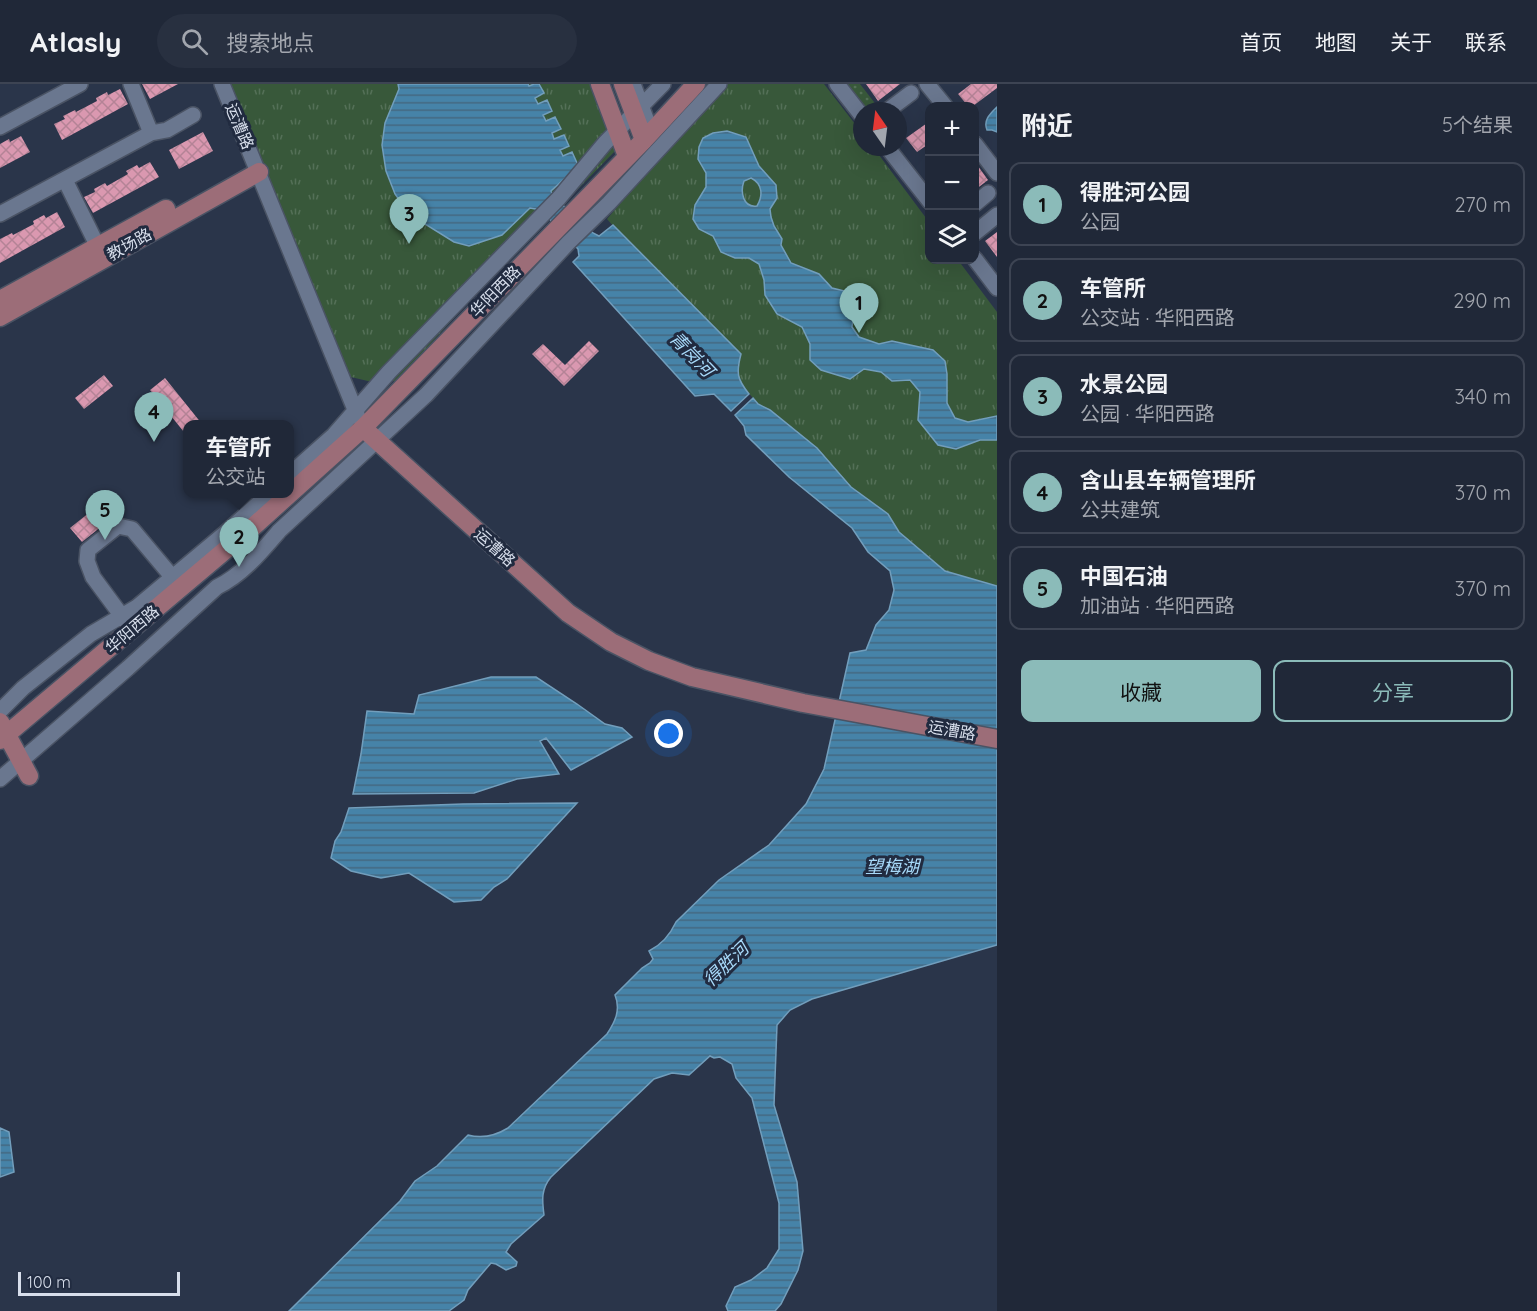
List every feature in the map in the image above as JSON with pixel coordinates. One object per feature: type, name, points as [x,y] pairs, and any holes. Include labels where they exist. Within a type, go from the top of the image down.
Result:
[{"type":"main road","points":[[600,84],[627,156]]},
{"type":"main road","points":[[622,84],[638,110],[647,136]]},
{"type":"main road","name":"华阳西路","points":[[294,490],[363,428],[555,230],[580,218],[627,156],[696,84]]},
{"type":"main road","name":"教场路","points":[[0,300],[101,252],[257,166]]},
{"type":"main road","name":"教场路","points":[[0,317],[101,252]]},
{"type":"main road","name":"运漕路","points":[[363,428],[568,613],[611,642],[649,661],[692,677],[803,703],[997,739]]},
{"type":"main road","name":"华阳西路","points":[[2,732],[126,623],[177,582],[254,526],[285,498]]},
{"type":"main road","points":[[2,732],[25,768]]},
{"type":"street","points":[[0,127],[80,84]]},
{"type":"street","points":[[131,84],[151,133]]},
{"type":"street","name":"运漕路","points":[[222,84],[363,428]]},
{"type":"street","points":[[633,84],[638,110]]},
{"type":"street","points":[[294,470],[334,435],[389,372],[559,198],[605,143],[663,84]]},
{"type":"street","points":[[0,778],[25,768],[128,668],[217,587],[233,579],[279,531],[426,395],[568,243],[580,218],[609,203],[719,84]]},
{"type":"street","points":[[837,84],[853,104]]},
{"type":"street","points":[[927,84],[942,102]]},
{"type":"street","points":[[899,102],[911,93]]},
{"type":"street","points":[[0,214],[151,133],[167,130],[193,115]]},
{"type":"street","points":[[979,149],[997,173]]},
{"type":"street","points":[[894,156],[925,196]]},
{"type":"street","points":[[64,180],[101,252]]},
{"type":"street","points":[[979,201],[988,193]]},
{"type":"street","points":[[979,229],[997,215]]},
{"type":"street","points":[[979,264],[997,288]]},
{"type":"street","points":[[0,711],[23,688],[91,634],[126,623],[93,577],[87,561],[88,550],[118,526],[132,530],[177,582],[264,498]]},
{"type":"green space","points":[[228,84],[594,84],[612,133],[615,151],[498,269],[397,381],[372,382],[351,377]]},
{"type":"green space","points":[[721,84],[824,84],[853,121],[853,156],[880,156],[925,217],[925,264],[961,264],[997,312],[997,586],[945,571],[899,532],[888,514],[851,487],[817,448],[770,410],[758,404],[741,384],[738,377],[738,366],[607,219]]},
{"type":"green space","points":[[843,84],[860,84],[874,102],[856,102]]},
{"type":"water","name":"青岗河","points":[[398,84],[528,84],[529,86],[539,84],[544,93],[535,98],[538,104],[547,100],[552,111],[543,115],[546,121],[555,117],[561,129],[552,133],[554,139],[564,135],[569,146],[560,150],[563,156],[572,152],[577,163],[572,172],[551,191],[553,196],[599,236],[613,225],[741,354],[738,366],[739,376],[749,394],[731,411],[714,394],[695,396],[573,262],[579,256],[578,249],[541,210],[530,208],[502,235],[469,246],[454,242],[407,211],[395,194],[386,171],[382,145],[385,123],[399,89]]},
{"type":"water","points":[[997,107],[997,132],[987,130],[987,120]]},
{"type":"water","points":[[727,131],[746,137],[759,166],[776,185],[777,198],[770,209],[771,217],[782,239],[781,245],[791,263],[819,274],[832,288],[853,293],[852,327],[859,337],[879,344],[892,341],[933,350],[945,361],[947,403],[955,418],[968,422],[997,416],[997,440],[980,440],[956,449],[938,445],[918,420],[920,392],[910,380],[892,381],[881,372],[864,369],[850,379],[821,370],[810,360],[810,344],[802,327],[777,314],[765,295],[764,280],[759,264],[749,258],[735,258],[721,252],[713,236],[699,229],[693,219],[695,205],[706,187],[706,173],[698,159],[699,147],[703,138],[713,133]],"holes":[[[751,178],[760,187],[761,194],[757,206],[752,206],[744,198],[743,185],[744,181]]]},
{"type":"water","name":"望梅湖","points":[[753,398],[817,448],[851,487],[888,514],[899,532],[945,571],[997,586],[997,945],[812,999],[790,1010],[777,1025],[774,1105],[797,1182],[803,1251],[798,1270],[781,1304],[775,1311],[728,1311],[726,1306],[735,1287],[751,1280],[767,1268],[779,1249],[779,1203],[752,1098],[736,1078],[732,1064],[720,1057],[710,1056],[689,1075],[672,1073],[654,1079],[551,1177],[545,1186],[543,1195],[544,1215],[511,1244],[506,1252],[517,1262],[516,1266],[506,1270],[491,1263],[468,1290],[464,1300],[449,1311],[289,1311],[400,1201],[415,1181],[437,1166],[468,1135],[489,1136],[508,1128],[607,1034],[616,1016],[615,995],[650,963],[653,959],[649,951],[665,939],[676,922],[719,880],[769,845],[806,804],[824,769],[850,653],[866,650],[876,625],[889,610],[894,590],[890,571],[868,552],[852,528],[789,477],[746,435],[744,426],[735,415]]},
{"type":"water","points":[[491,677],[536,677],[605,724],[622,728],[632,737],[571,770],[546,738],[540,741],[559,774],[517,779],[474,793],[353,794],[367,711],[414,714],[419,695]]},
{"type":"water","points":[[577,803],[507,879],[494,887],[481,900],[454,902],[409,873],[381,878],[351,871],[331,858],[335,841],[341,832],[349,808]]},
{"type":"water","points":[[0,1128],[9,1132],[14,1172],[0,1177]]},
{"type":"building","points":[[142,84],[178,84],[150,99]]},
{"type":"building","points":[[866,84],[900,84],[878,101]]},
{"type":"building","points":[[971,84],[997,84],[997,88],[978,102],[965,102],[958,94]]},
{"type":"building","points":[[120,89],[128,104],[62,140],[54,124],[65,119],[63,116],[97,101],[96,98],[107,92],[108,95]]},
{"type":"building","points":[[925,125],[925,146],[917,152],[907,137]]},
{"type":"building","points":[[203,132],[213,151],[179,169],[169,150]]},
{"type":"building","points":[[21,136],[30,152],[0,168],[0,144]]},
{"type":"building","points":[[150,162],[159,177],[93,213],[84,197],[95,192],[94,189],[105,183],[107,186],[128,174],[126,171],[137,165],[139,168]]},
{"type":"building","points":[[979,168],[988,180],[979,187]]},
{"type":"building","points":[[57,212],[65,227],[0,263],[0,239],[34,224],[33,221],[44,215],[46,218]]},
{"type":"building","points":[[997,232],[997,257],[985,241]]},
{"type":"building","points":[[589,341],[599,351],[564,386],[532,354],[543,344],[565,365]]},
{"type":"building","points":[[104,375],[113,386],[84,409],[75,398]]},
{"type":"building","points":[[165,378],[199,420],[183,420],[183,431],[150,390]]},
{"type":"building","points":[[100,504],[112,518],[82,542],[70,528]]},
{"type":"place","name":"水景公园","points":[[409,244]]},
{"type":"place","name":"得胜河公园","points":[[859,333]]},
{"type":"place","name":"含山县车辆管理所","points":[[154,442]]},
{"type":"place","name":"中国石油","points":[[105,540]]},
{"type":"place","name":"车管所","points":[[239,567]]},
{"type":"water label","name":"得胜河","points":[[726,964]]}]
